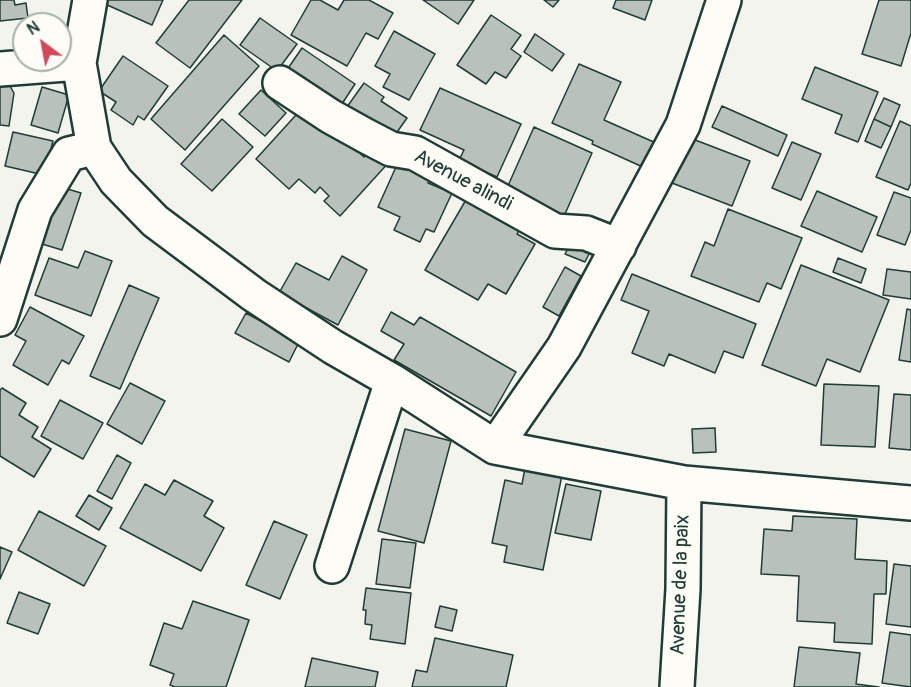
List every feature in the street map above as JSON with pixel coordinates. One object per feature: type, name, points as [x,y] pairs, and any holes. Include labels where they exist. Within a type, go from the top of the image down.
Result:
[{"type":"street","points":[[90,0],[79,63],[94,148],[116,181],[155,221],[254,295],[333,347],[392,381],[495,447],[684,483],[911,503]]},
{"type":"street","points":[[495,447],[564,346],[683,125],[724,0]]},
{"type":"street","points":[[0,69],[79,63]]},
{"type":"street","name":"Avenue alindi","points":[[280,83],[330,116],[366,136],[391,149],[415,153],[555,231],[586,233],[619,246]]},
{"type":"street","points":[[0,319],[35,210],[69,154],[94,148]]},
{"type":"street","points":[[332,566],[392,381]]},
{"type":"street","name":"Avenue de la paix","points":[[677,687],[683,589],[684,483]]},
{"type":"building","points":[[0,0],[14,0],[15,5],[26,3],[27,12],[12,12],[12,20],[0,21]]},
{"type":"building","points":[[107,0],[163,0],[152,25],[105,4]]},
{"type":"building","points":[[189,0],[242,0],[190,68],[156,43]]},
{"type":"building","points":[[311,0],[320,0],[338,10],[344,0],[369,0],[393,13],[378,39],[366,33],[347,66],[291,35]]},
{"type":"building","points":[[423,0],[474,0],[458,24]]},
{"type":"building","points":[[544,0],[559,0],[553,7]]},
{"type":"building","points":[[616,0],[652,0],[645,20],[613,8]]},
{"type":"building","points":[[879,0],[911,0],[911,33],[901,66],[862,54]]},
{"type":"building","points":[[491,15],[521,35],[511,49],[521,56],[506,78],[495,72],[486,84],[457,65]]},
{"type":"building","points":[[260,18],[297,44],[277,71],[240,45]]},
{"type":"building","points":[[394,31],[435,54],[409,100],[383,87],[390,74],[375,66]]},
{"type":"building","points":[[535,34],[564,54],[552,71],[524,52]]},
{"type":"building","points":[[224,35],[259,66],[185,150],[151,119]]},
{"type":"building","points":[[302,48],[355,84],[336,113],[282,77]]},
{"type":"building","points":[[123,56],[168,86],[144,120],[138,116],[133,125],[111,110],[116,102],[99,91]]},
{"type":"building","points":[[579,64],[621,82],[604,120],[656,143],[645,168],[552,123]]},
{"type":"building","points":[[815,67],[878,92],[858,142],[835,133],[842,115],[802,99]]},
{"type":"building","points":[[0,79],[6,79],[14,93],[9,126],[0,125]]},
{"type":"building","points":[[364,83],[384,97],[381,101],[407,118],[388,145],[342,114]]},
{"type":"building","points":[[42,87],[69,95],[58,133],[31,125]]},
{"type":"building","points":[[440,88],[521,124],[497,177],[459,160],[464,150],[420,130]]},
{"type":"building","points":[[261,90],[286,113],[265,136],[239,114]]},
{"type":"building","points":[[884,98],[900,105],[891,127],[874,119]]},
{"type":"building","points":[[306,104],[364,157],[375,145],[391,160],[340,216],[324,201],[329,196],[320,187],[315,193],[299,179],[289,189],[256,159]]},
{"type":"building","points":[[722,106],[787,135],[778,156],[712,127]]},
{"type":"building","points":[[222,119],[253,147],[212,191],[181,164]]},
{"type":"building","points":[[874,119],[891,127],[881,148],[865,141]]},
{"type":"building","points":[[900,121],[911,126],[911,183],[908,190],[876,177]]},
{"type":"building","points":[[534,127],[592,153],[561,223],[503,197]]},
{"type":"building","points":[[13,132],[53,141],[44,175],[5,166]]},
{"type":"building","points":[[690,138],[750,161],[732,206],[672,183]]},
{"type":"building","points":[[792,142],[821,154],[801,200],[772,188]]},
{"type":"building","points":[[400,158],[433,173],[428,183],[452,193],[434,232],[426,229],[420,242],[394,230],[400,217],[378,207]]},
{"type":"building","points":[[61,187],[81,193],[62,250],[42,244]]},
{"type":"building","points":[[817,191],[877,217],[862,252],[801,226]]},
{"type":"building","points":[[894,192],[911,198],[911,230],[905,245],[877,235]]},
{"type":"building","points":[[470,193],[523,223],[517,234],[535,244],[506,294],[488,284],[478,300],[425,270]]},
{"type":"building","points":[[728,209],[802,238],[781,289],[767,283],[759,302],[691,276],[705,242],[714,246]]},
{"type":"building","points":[[574,237],[593,246],[585,262],[565,254]]},
{"type":"building","points":[[85,251],[112,261],[91,316],[35,295],[49,258],[78,268]]},
{"type":"building","points":[[342,256],[367,270],[338,325],[279,293],[296,263],[329,280]]},
{"type":"building","points":[[838,258],[866,269],[861,283],[833,272]]},
{"type":"building","points":[[801,265],[889,300],[860,372],[827,359],[816,386],[762,365]]},
{"type":"building","points":[[565,267],[581,276],[559,316],[543,307]]},
{"type":"building","points":[[887,269],[911,272],[911,299],[883,295]]},
{"type":"building","points":[[632,274],[756,324],[743,358],[724,351],[715,373],[669,354],[664,366],[632,353],[649,311],[621,300]]},
{"type":"building","points":[[129,285],[159,298],[120,389],[90,376]]},
{"type":"building","points":[[30,307],[84,336],[69,364],[62,360],[48,385],[13,365],[26,341],[15,335]]},
{"type":"building","points":[[907,309],[911,310],[911,362],[899,360]]},
{"type":"building","points":[[391,312],[414,325],[420,317],[516,372],[491,416],[394,360],[404,344],[381,331]]},
{"type":"building","points":[[246,313],[299,342],[289,362],[235,333]]},
{"type":"building","points":[[130,383],[165,401],[142,444],[107,424]]},
{"type":"building","points":[[824,384],[879,386],[875,447],[821,445]]},
{"type":"building","points":[[2,388],[26,403],[19,415],[38,427],[32,437],[51,449],[34,477],[0,456],[0,390]]},
{"type":"building","points":[[894,394],[911,395],[911,450],[889,448]]},
{"type":"building","points":[[60,400],[103,423],[83,459],[41,436]]},
{"type":"building","points":[[715,428],[716,452],[693,453],[692,429]]},
{"type":"building","points":[[405,429],[451,441],[424,543],[378,531]]},
{"type":"building","points":[[117,455],[131,463],[112,499],[97,491]]},
{"type":"building","points":[[525,468],[562,475],[543,570],[504,562],[507,546],[492,543],[505,480],[522,484]]},
{"type":"building","points":[[174,480],[213,501],[204,516],[224,528],[201,571],[120,528],[145,484],[165,495]]},
{"type":"building","points":[[566,484],[601,491],[591,540],[555,533]]},
{"type":"building","points":[[89,495],[112,508],[99,530],[76,516]]},
{"type":"building","points":[[39,511],[106,546],[84,586],[18,550]]},
{"type":"building","points":[[793,516],[857,519],[855,559],[887,561],[886,594],[874,594],[872,644],[834,642],[835,623],[797,621],[799,576],[761,574],[764,529],[792,531]]},
{"type":"building","points":[[274,521],[307,535],[280,599],[246,585]]},
{"type":"building","points":[[382,539],[416,543],[410,588],[376,584]]},
{"type":"building","points":[[0,547],[12,552],[0,579]]},
{"type":"building","points":[[894,564],[911,566],[911,627],[886,624]]},
{"type":"building","points":[[366,588],[411,593],[405,644],[370,639],[372,625],[365,624],[366,610],[363,610]]},
{"type":"building","points":[[19,592],[50,604],[38,634],[7,623]]},
{"type":"building","points":[[193,601],[249,620],[226,687],[175,687],[170,685],[174,674],[150,665],[164,623],[182,629]]},
{"type":"building","points":[[440,606],[457,610],[452,631],[435,627]]},
{"type":"building","points":[[890,632],[911,635],[911,687],[882,683]]},
{"type":"building","points":[[435,638],[513,655],[506,687],[412,687],[416,670],[427,672]]},
{"type":"building","points":[[799,647],[860,653],[856,684],[879,687],[794,687]]},
{"type":"building","points":[[312,658],[378,672],[375,687],[305,687]]}]
